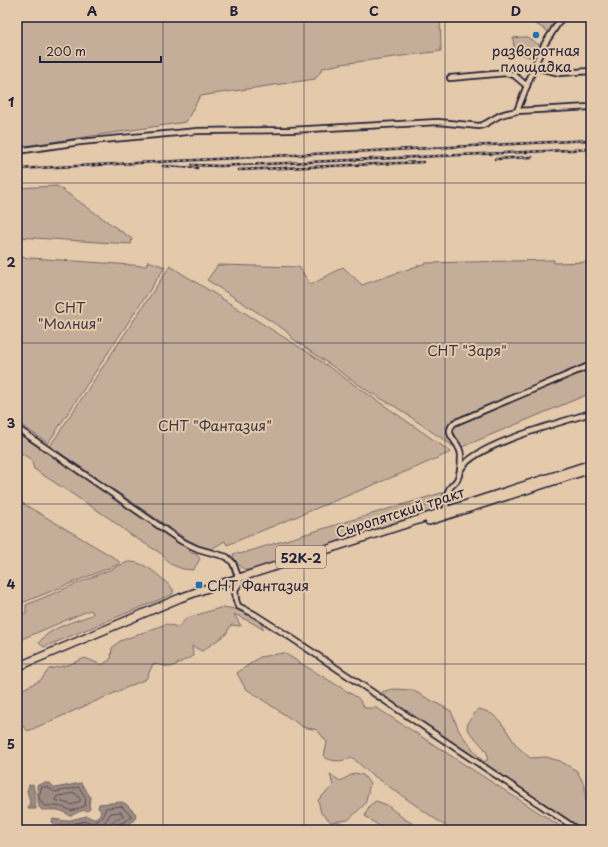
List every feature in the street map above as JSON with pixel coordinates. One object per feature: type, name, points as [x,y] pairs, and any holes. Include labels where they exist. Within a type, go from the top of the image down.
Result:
[{"type":"main road","name":"Сыропятский тракт","points":[[17,672],[182,602],[239,580],[446,510],[591,464]]},
{"type":"main road","name":"Сыропятский тракт","points":[[17,667],[180,598],[591,469]]},
{"type":"street","points":[[517,111],[544,45],[562,17]]},
{"type":"street","points":[[534,67],[560,73],[591,70]]},
{"type":"street","points":[[450,78],[506,73],[514,76],[527,86]]},
{"type":"street","points":[[17,151],[80,142],[198,131],[290,130],[438,122],[479,126],[485,125],[496,117],[517,111],[591,107]]},
{"type":"street","points":[[446,510],[448,491],[458,477],[460,470],[459,446],[452,438],[449,430],[454,423],[591,365]]},
{"type":"street","points":[[460,470],[469,459],[488,448],[591,412]]},
{"type":"street","points":[[17,428],[181,541],[198,549],[227,557],[233,563],[239,580],[235,590],[238,606],[254,614],[290,637],[578,830]]},
{"type":"green space","points":[[17,17],[440,17],[441,51],[341,64],[323,68],[315,79],[200,96],[186,122],[24,146],[17,145]]},
{"type":"green space","points":[[530,17],[559,17],[549,32],[531,21],[529,19]]},
{"type":"green space","points":[[527,37],[541,46],[534,59],[521,54],[521,47],[514,48],[513,38]]},
{"type":"green space","points":[[57,186],[132,239],[131,244],[17,237],[17,188]]},
{"type":"green space","name":"СНТ \"Молния\"","points":[[17,257],[146,266],[148,261],[165,267],[48,443],[17,422]]},
{"type":"green space","name":"СНТ \"Заря\"","points":[[554,260],[554,263],[591,262],[591,393],[457,449],[396,407],[371,393],[293,339],[285,330],[207,280],[218,265],[299,267],[311,285],[343,267],[362,285],[426,263]]},
{"type":"green space","name":"СНТ \"Фантазия\"","points":[[170,266],[309,353],[451,452],[227,545],[225,541],[212,549],[198,545],[183,537],[50,446]]},
{"type":"green space","points":[[17,433],[188,547],[190,552],[197,555],[200,559],[193,570],[183,569],[170,564],[162,554],[131,535],[109,518],[34,469],[31,459],[17,451]]},
{"type":"green space","points":[[443,493],[444,505],[442,509],[249,571],[238,565],[233,554],[240,554]]},
{"type":"green space","points":[[17,500],[113,557],[121,563],[17,605]]},
{"type":"green space","points":[[128,562],[141,564],[153,571],[173,589],[173,594],[44,647],[39,643],[49,633],[92,615],[93,612],[90,610],[17,641],[17,608],[19,608],[26,615],[26,605]]},
{"type":"green space","points":[[223,607],[235,609],[260,621],[264,630],[234,614],[241,626],[231,625],[226,634],[202,651],[192,646],[193,656],[171,667],[153,664],[146,679],[28,731],[17,721],[17,692],[41,680],[49,669],[68,665],[85,658],[102,665],[111,659],[112,648],[120,641],[166,624],[178,627],[187,618]]},
{"type":"green space","points":[[284,653],[358,698],[365,708],[377,708],[566,830],[451,830],[367,771],[353,758],[338,761],[324,757],[327,742],[317,730],[303,727],[245,688],[237,673],[260,657]]},
{"type":"green space","points":[[392,689],[412,690],[451,711],[459,731],[484,762],[487,760],[488,755],[484,748],[467,729],[468,722],[478,709],[492,714],[502,724],[518,747],[530,758],[546,757],[560,761],[577,771],[585,786],[586,804],[591,808],[591,830],[579,830],[378,696],[382,692]]},
{"type":"green space","points":[[355,773],[363,775],[370,784],[365,804],[348,820],[331,822],[321,813],[318,800],[333,786],[330,774],[340,781]]},
{"type":"green space","points":[[376,801],[387,805],[403,818],[423,830],[385,830],[365,816],[369,806]]},
{"type":"water","points":[[50,783],[55,788],[81,783],[91,798],[89,804],[90,809],[80,811],[69,816],[60,811],[42,810],[39,807],[37,785]]},
{"type":"water","points":[[33,784],[36,803],[32,806],[34,807],[36,805],[36,809],[28,809],[30,802],[27,791],[29,785]]},
{"type":"water","points":[[122,802],[136,814],[133,821],[125,826],[114,829],[88,831],[56,830],[52,821],[53,819],[66,821],[87,816],[93,819],[99,816],[101,811],[98,808],[99,804]]},
{"type":"railway","points":[[17,169],[591,140]]},
{"type":"railway","points":[[192,165],[220,166],[591,149]]},
{"type":"railway","points":[[495,159],[532,157]]},
{"type":"railway","points":[[239,170],[423,162]]},
{"type":"railway","points":[[163,166],[197,168]]},
{"type":"place","name":"разворотная площадка","points":[[536,35]]},
{"type":"place","name":"СНТ Фантазия","points":[[199,585]]}]
